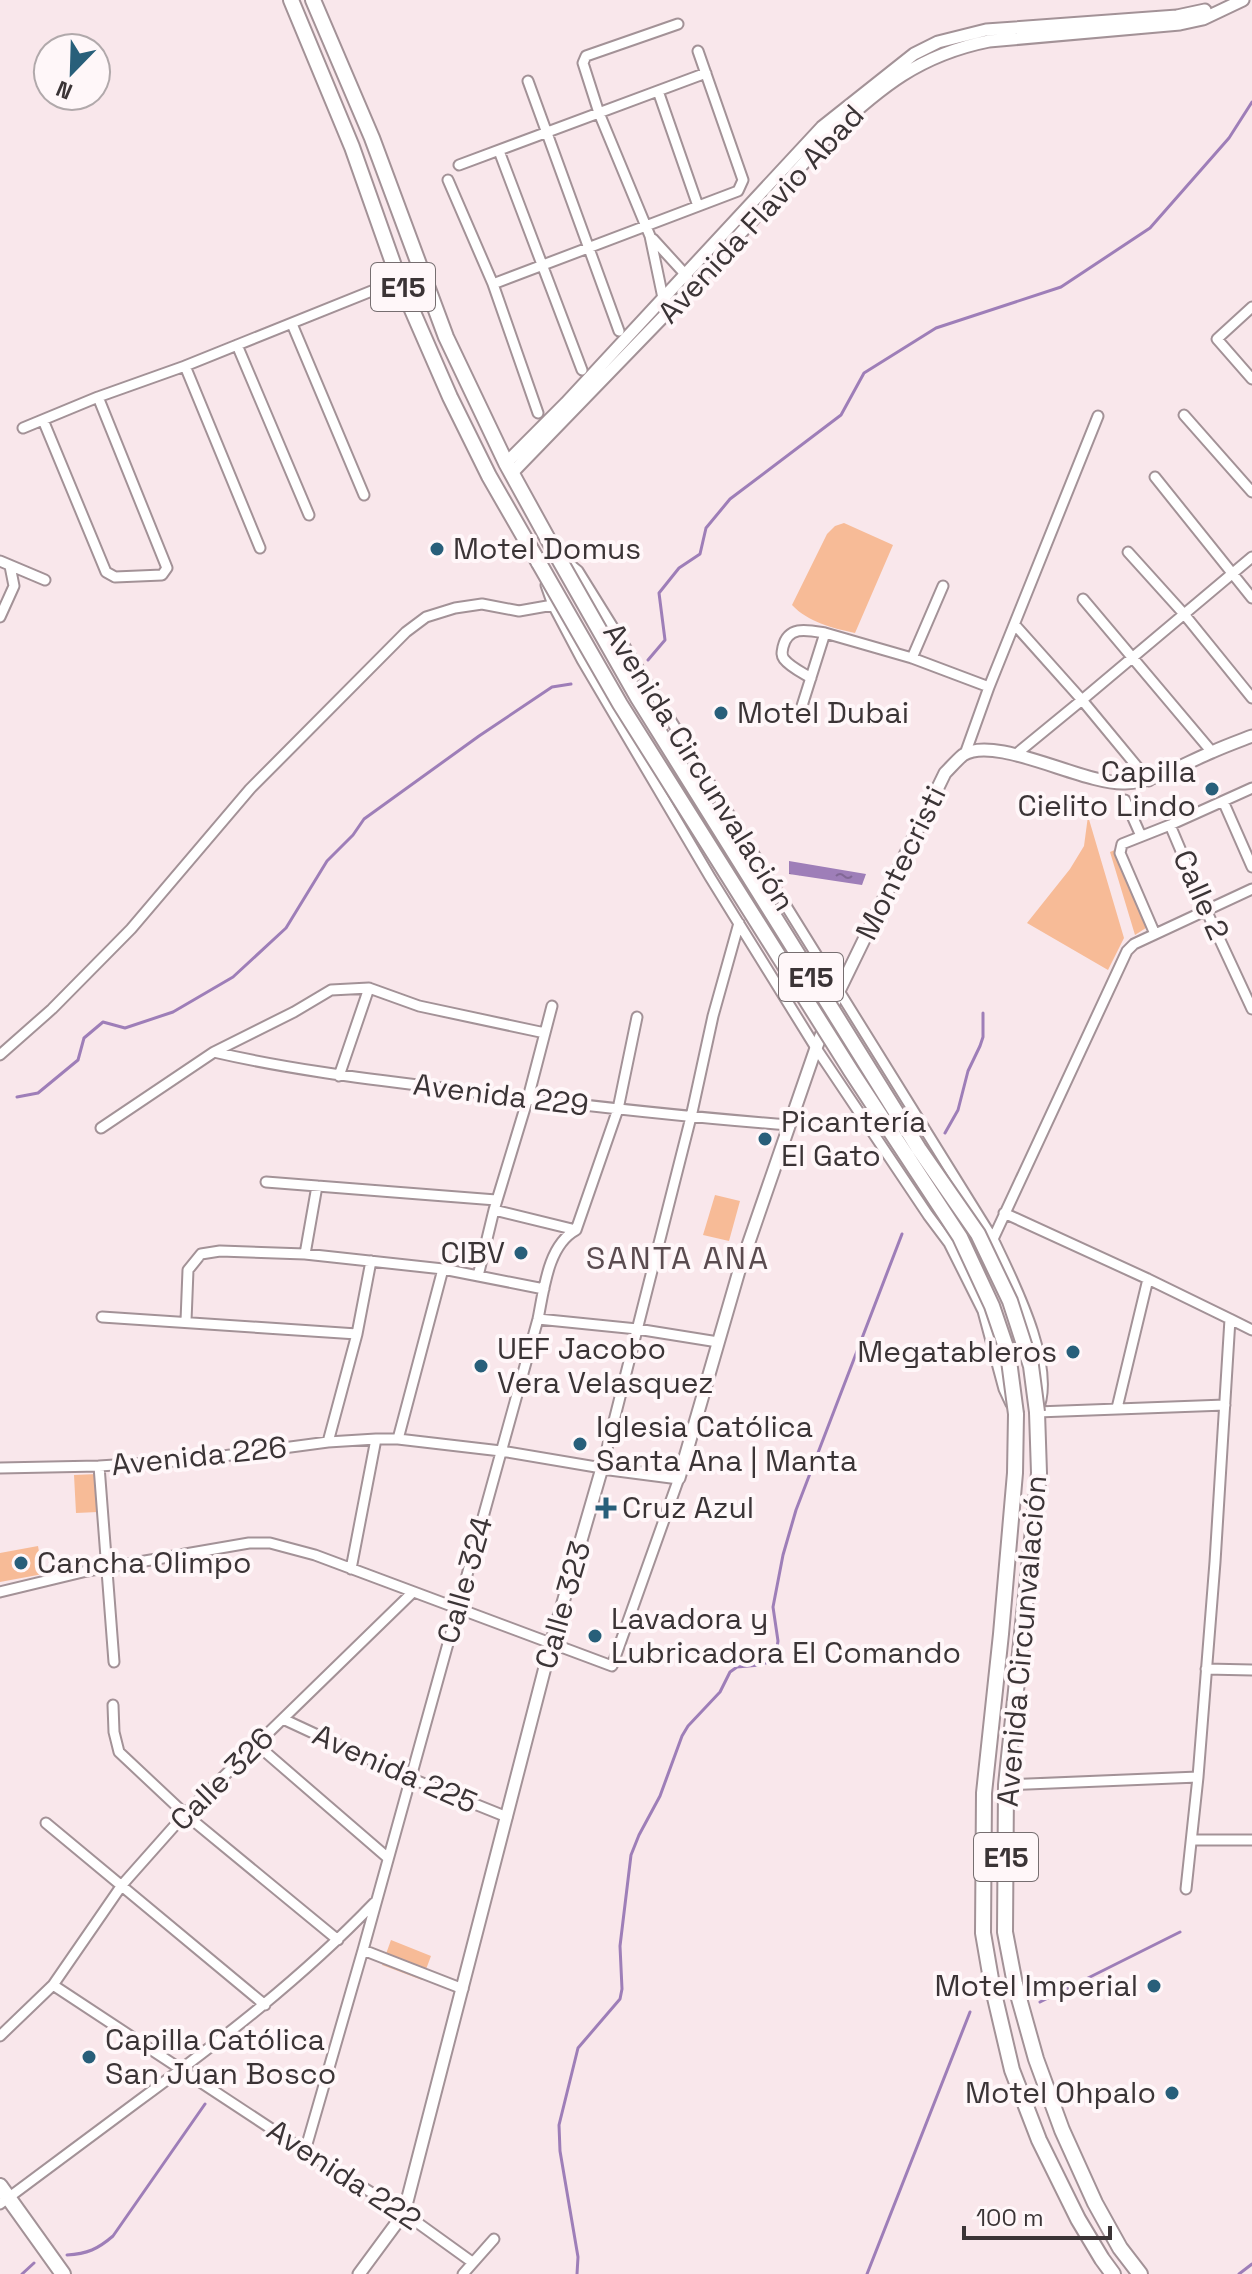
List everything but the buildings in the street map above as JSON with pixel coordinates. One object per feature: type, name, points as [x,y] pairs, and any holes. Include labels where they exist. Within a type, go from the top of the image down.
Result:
[{"type":"main road","points":[[292,3],[312,0]]},
{"type":"main road","name":"Avenida Circunvalación","points":[[312,0],[356,101],[446,337],[509,469],[638,698],[896,1114],[978,1234],[1010,1301],[1031,1366],[1037,1412],[1039,1473],[1008,1758],[1005,1932],[1036,2059],[1076,2162],[1120,2248],[1140,2274]]},
{"type":"main road","name":"Avenida Circunvalación","points":[[292,3],[371,198],[399,280],[450,397],[489,476],[629,717],[851,1071],[960,1237],[992,1306],[1008,1353],[1016,1414],[1015,1473],[984,1793],[983,1933],[1012,2070],[1039,2140],[1078,2219],[1113,2274]]},
{"type":"main road","points":[[335,108],[356,101]]},
{"type":"main road","points":[[371,198],[391,192]]},
{"type":"main road","points":[[987,1757],[1008,1758]]},
{"type":"main road","points":[[3,2196],[63,2274]]},
{"type":"street","name":"Avenida Flavio Abad","points":[[668,303],[685,274],[822,127],[914,54],[938,42],[986,30],[1177,16],[1200,12],[1228,0]]},
{"type":"street","name":"Avenida Flavio Abad","points":[[509,469],[668,303],[693,286],[830,134],[897,77],[919,63],[964,46],[989,41],[1180,24],[1203,19],[1243,0]]},
{"type":"street","points":[[668,303],[648,231],[599,113],[583,63],[586,56],[678,24]]},
{"type":"street","points":[[493,284],[588,248],[648,231],[698,206],[738,191],[743,180],[698,51]]},
{"type":"street","points":[[459,165],[706,73]]},
{"type":"street","points":[[528,81],[619,331]]},
{"type":"street","points":[[658,91],[698,206]]},
{"type":"street","points":[[499,151],[582,370]]},
{"type":"street","points":[[448,180],[493,284],[538,413]]},
{"type":"street","points":[[648,231],[693,286]]},
{"type":"street","points":[[23,428],[399,280]]},
{"type":"street","points":[[1252,307],[1217,339],[1252,379]]},
{"type":"street","points":[[292,324],[364,495]]},
{"type":"street","points":[[237,345],[309,515]]},
{"type":"street","points":[[185,366],[260,548]]},
{"type":"street","points":[[43,420],[104,569],[115,577],[162,575],[167,568],[98,397]]},
{"type":"street","points":[[1184,415],[1252,492]]},
{"type":"street","points":[[965,754],[1098,416]]},
{"type":"street","points":[[1155,477],[1252,598]]},
{"type":"street","name":"Avenida Circunvalación","points":[[555,552],[578,571],[993,1239],[1014,1283],[1035,1340],[1043,1384],[1042,1401],[1037,1412]]},
{"type":"street","points":[[1128,552],[1184,614],[1252,698]]},
{"type":"street","points":[[1015,755],[1252,557]]},
{"type":"street","points":[[0,561],[45,580]]},
{"type":"street","name":"Avenida Circunvalación","points":[[539,563],[553,605],[646,772],[816,1048],[949,1243],[983,1311],[1004,1389],[1016,1414]]},
{"type":"street","points":[[0,617],[14,586],[10,566]]},
{"type":"street","points":[[912,658],[943,586]]},
{"type":"street","points":[[1083,599],[1212,752]]},
{"type":"street","points":[[0,1055],[52,1009],[131,929],[250,789],[406,632],[426,617],[455,608],[482,604],[519,611],[553,605]]},
{"type":"street","points":[[1015,625],[1149,781]]},
{"type":"street","points":[[811,678],[784,659],[781,652],[795,630],[825,633],[912,658],[989,687]]},
{"type":"street","points":[[801,709],[825,633]]},
{"type":"street","name":"Montecristi","points":[[679,1478],[739,1271],[816,1048],[839,991],[945,773],[965,754],[990,750],[1089,779],[1123,784],[1149,781],[1252,736]]},
{"type":"street","points":[[1155,934],[1120,853],[1122,844],[1252,788]]},
{"type":"street","points":[[1125,800],[1141,836]]},
{"type":"street","points":[[1223,801],[1252,867]]},
{"type":"street","name":"Calle 2","points":[[1170,825],[1252,1009]]},
{"type":"street","points":[[993,1239],[1120,963],[1134,944],[1252,889]]},
{"type":"street","name":"Calle 323","points":[[359,2274],[404,2213],[551,1644],[602,1468],[691,1117],[713,1016],[739,923]]},
{"type":"street","points":[[101,1128],[214,1052],[331,990],[369,988],[428,1008],[545,1033]]},
{"type":"street","points":[[339,1076],[369,988]]},
{"type":"street","points":[[478,1276],[552,1006]]},
{"type":"street","name":"Calle 324","points":[[305,2151],[544,1289],[556,1251],[567,1235],[576,1230],[618,1109],[637,1017]]},
{"type":"street","name":"Avenida 229","points":[[214,1052],[339,1076],[691,1117],[790,1125]]},
{"type":"street","points":[[266,1182],[382,1189],[495,1205],[576,1230]]},
{"type":"street","points":[[305,1254],[317,1186]]},
{"type":"street","points":[[1004,1213],[1252,1330]]},
{"type":"street","points":[[186,1321],[188,1270],[201,1254],[220,1251],[305,1254],[443,1269],[544,1289]]},
{"type":"street","points":[[328,1442],[357,1334],[371,1261]]},
{"type":"street","points":[[398,1439],[443,1269]]},
{"type":"street","points":[[1117,1408],[1148,1279]]},
{"type":"street","points":[[102,1317],[357,1334]]},
{"type":"street","points":[[538,1319],[637,1329],[718,1342]]},
{"type":"street","points":[[1186,1889],[1198,1777],[1230,1319]]},
{"type":"street","points":[[1037,1412],[1225,1405]]},
{"type":"street","points":[[351,1569],[376,1439]]},
{"type":"street","name":"Avenida 226","points":[[0,1468],[193,1460],[328,1442],[398,1439],[501,1451],[602,1468]]},
{"type":"street","points":[[99,1466],[114,1662]]},
{"type":"street","points":[[0,1592],[106,1567],[249,1543],[270,1543],[315,1555],[612,1666],[679,1478],[602,1468]]},
{"type":"street","name":"Calle 326","points":[[0,2036],[53,1985],[122,1885],[185,1814],[413,1592]]},
{"type":"street","points":[[1206,1669],[1252,1670]]},
{"type":"street","points":[[113,1705],[114,1732],[119,1752],[185,1814],[338,1940]]},
{"type":"street","name":"Avenida 225","points":[[283,1719],[410,1778],[507,1817]]},
{"type":"street","points":[[256,1744],[388,1858]]},
{"type":"street","points":[[1006,1785],[1198,1777]]},
{"type":"street","points":[[46,1823],[265,2005]]},
{"type":"street","points":[[1192,1840],[1252,1840]]},
{"type":"street","points":[[3,2196],[182,2069],[265,2005],[338,1940],[376,1901]]},
{"type":"street","points":[[363,1950],[463,1989]]},
{"type":"street","name":"Avenida 222","points":[[53,1985],[404,2213],[472,2262]]},
{"type":"street","points":[[463,2274],[494,2239]]},
{"type":"shaded area","points":[[844,523],[893,545],[855,633],[813,620],[792,605],[827,534]]},
{"type":"shaded area","points":[[1088,816],[1124,938],[1108,970],[1027,923],[1070,869],[1084,846]]},
{"type":"shaded area","points":[[1117,849],[1149,926],[1135,935],[1110,852]]},
{"type":"shaded area","points":[[715,1195],[740,1201],[729,1241],[703,1235]]},
{"type":"shaded area","points":[[97,1474],[98,1512],[76,1513],[74,1475]]},
{"type":"shaded area","name":"Cancha Olimpo","points":[[38,1546],[43,1574],[0,1582],[0,1553]]},
{"type":"shaded area","points":[[391,1940],[431,1956],[422,1980],[382,1965]]},
{"type":"water","points":[[789,861],[866,874],[862,885],[789,874]]},
{"type":"waterway","points":[[648,660],[665,640],[659,593],[679,568],[700,554],[706,528],[730,499],[841,415],[864,373],[936,328],[1061,287],[1150,228],[1229,138],[1252,102]]},
{"type":"waterway","points":[[17,1097],[38,1093],[78,1060],[84,1038],[103,1022],[125,1028],[173,1012],[233,977],[286,928],[327,861],[364,819],[552,687],[571,684]]},
{"type":"waterway","points":[[945,1133],[958,1110],[968,1071],[983,1037],[983,1013]]},
{"type":"waterway","points":[[577,2274],[578,2257],[560,2151],[559,2125],[578,2048],[620,1999],[620,1946],[631,1855],[660,1796],[688,1726],[720,1692],[730,1672],[737,1667],[771,1661],[776,1653],[778,1641],[773,1607],[796,1510],[902,1234]]},
{"type":"waterway","points":[[1040,2002],[1180,1932]]},
{"type":"waterway","points":[[867,2274],[970,2012]]},
{"type":"waterway","points":[[67,2255],[92,2250],[113,2236],[205,2104]]},
{"type":"waterway","points":[[22,2274],[34,2263]]},
{"type":"waterway","points":[[1239,2274],[1252,2264]]},
{"type":"place","name":"Motel Domus","points":[[437,549]]},
{"type":"place","name":"Motel Dubai","points":[[721,713]]},
{"type":"place","name":"Capilla Cielito Lindo","points":[[1212,789]]},
{"type":"place","name":"Picantería El Gato","points":[[765,1139]]},
{"type":"place","name":"CIBV","points":[[521,1253]]},
{"type":"place","name":"Megatableros","points":[[1073,1352]]},
{"type":"place","name":"UEF Jacobo Vera Velasquez","points":[[481,1366]]},
{"type":"place","name":"Iglesia Católica Santa Ana | Manta","points":[[580,1444]]},
{"type":"place","name":"Cruz Azul","points":[[606,1508]]},
{"type":"place","name":"Cancha Olimpo","points":[[21,1563]]},
{"type":"place","name":"Lavadora y Lubricadora El Comando","points":[[595,1636]]},
{"type":"place","name":"Motel Imperial","points":[[1154,1986]]},
{"type":"place","name":"Capilla Católica San Juan Bosco","points":[[89,2057]]},
{"type":"place","name":"Motel Ohpalo","points":[[1172,2093]]},
{"type":"district","name":"SANTA ANA","points":[[678,1258]]}]
